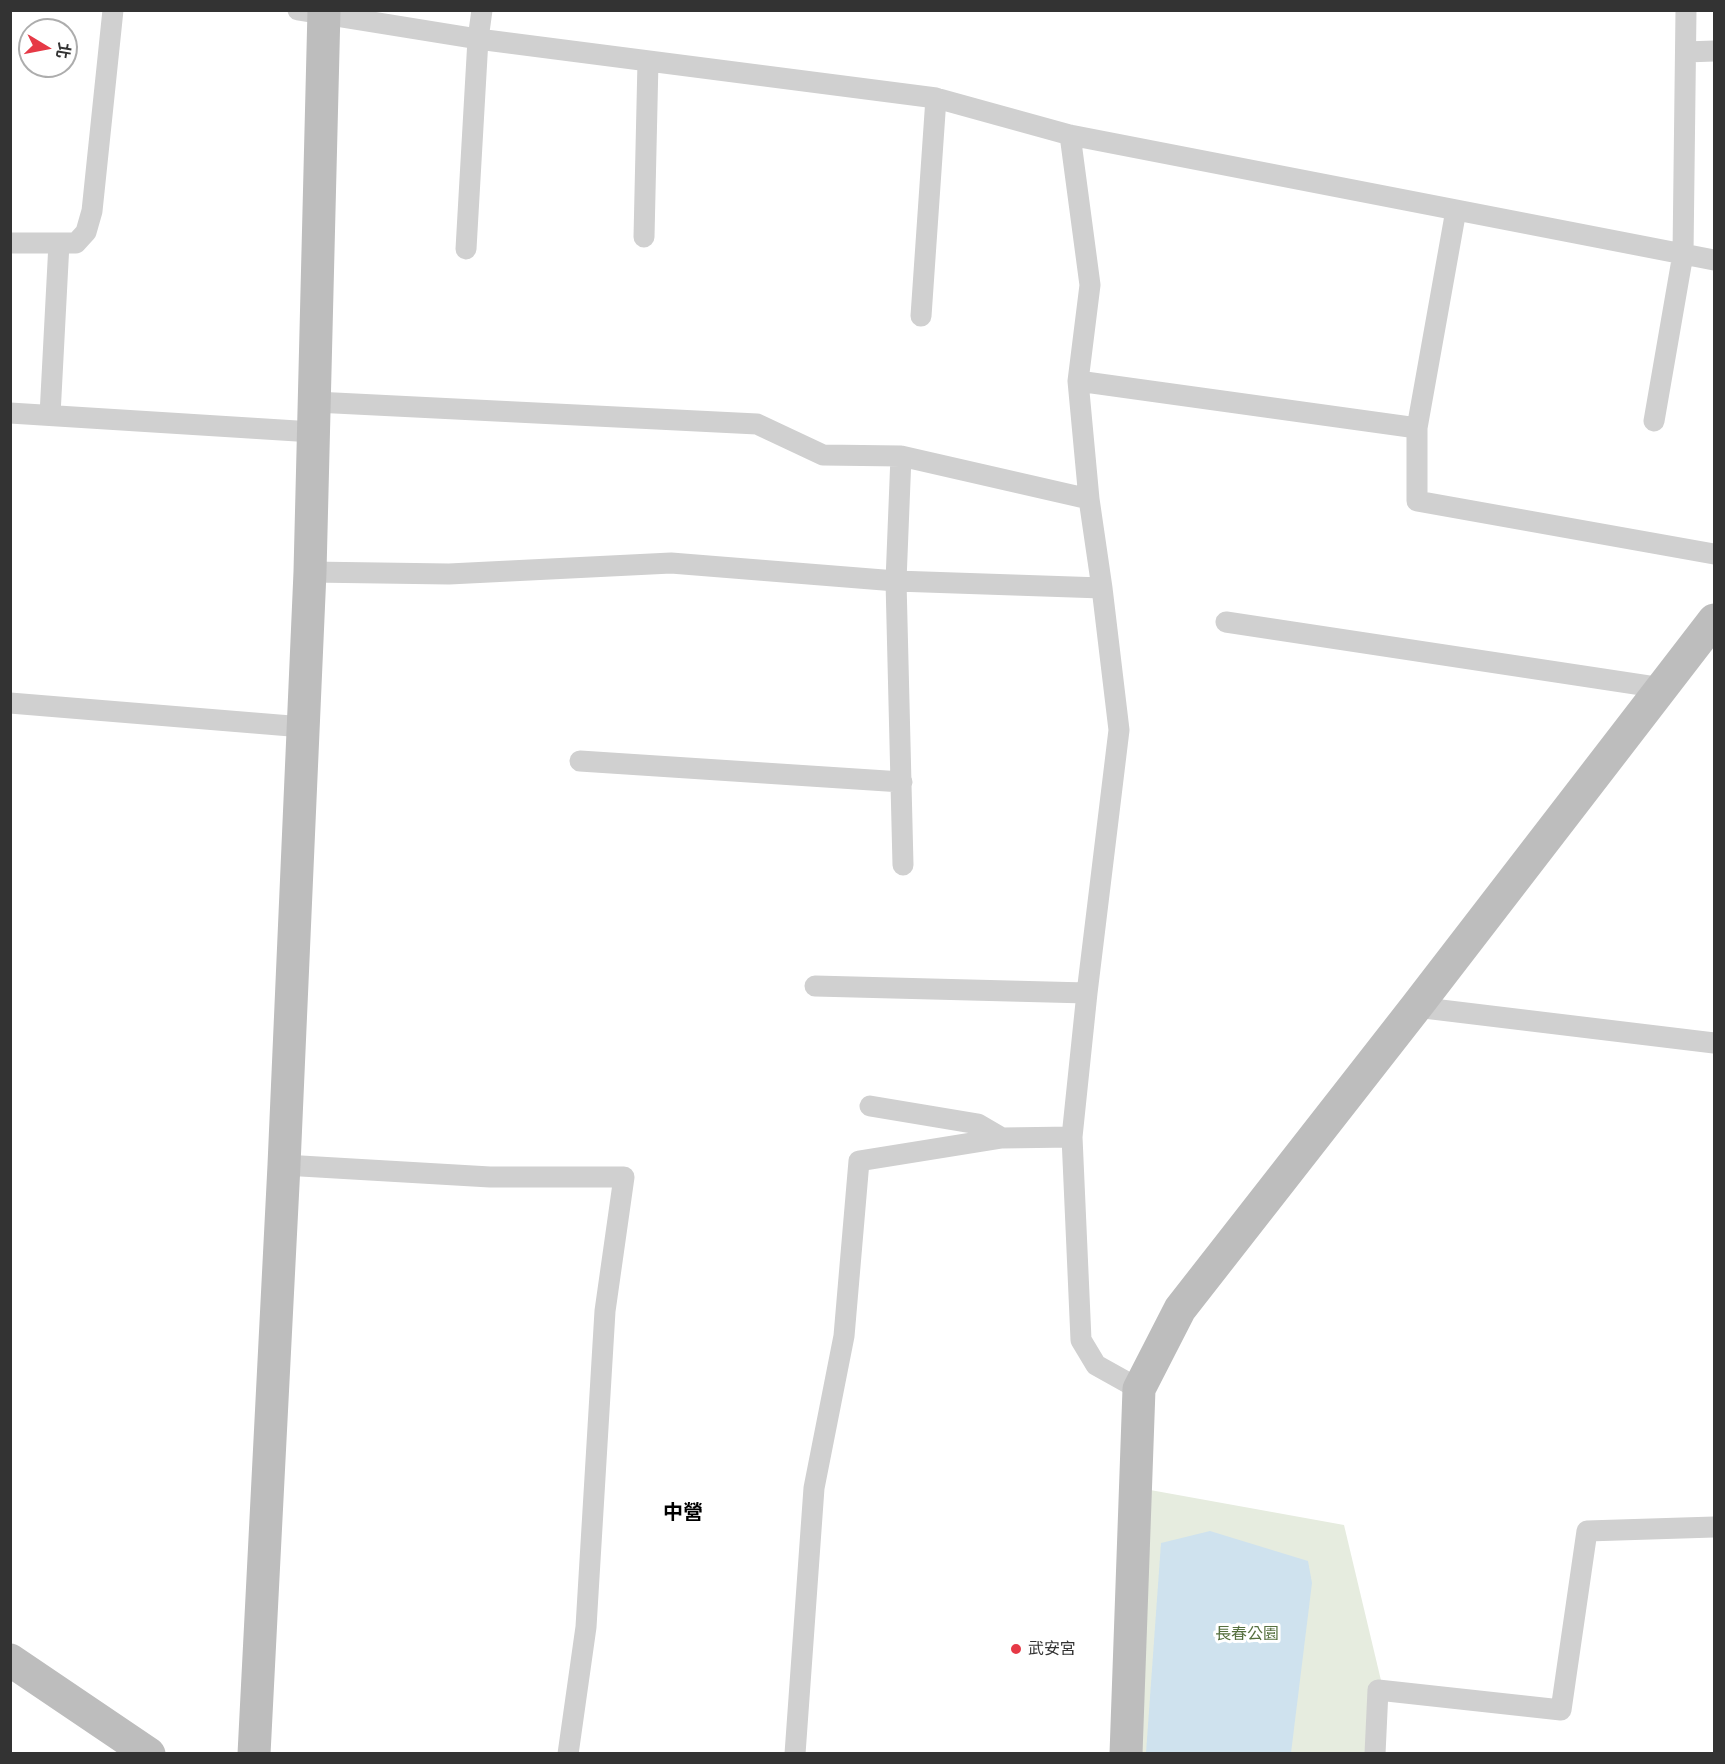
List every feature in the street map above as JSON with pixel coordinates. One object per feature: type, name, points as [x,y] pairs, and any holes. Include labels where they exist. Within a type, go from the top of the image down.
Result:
[{"type":"street","points":[[254,1754],[284,1164],[310,572],[314,417],[315,12]]},
{"type":"street","points":[[1126,1754],[1139,1389],[1180,1309],[1714,620]]},
{"type":"street","points":[[10,1660],[149,1754]]},
{"type":"lane","points":[[10,243],[76,243],[86,232],[92,211],[113,10]]},
{"type":"lane","points":[[466,249],[478,39],[482,10]]},
{"type":"lane","points":[[1654,421],[1683,254],[1686,10]]},
{"type":"lane","points":[[315,12],[478,39],[936,98],[1070,135],[1714,260]]},
{"type":"lane","points":[[1686,52],[1714,51]]},
{"type":"lane","points":[[644,237],[648,61]]},
{"type":"lane","points":[[921,316],[936,98]]},
{"type":"lane","points":[[1070,135],[1090,285],[1078,381],[1089,499],[1119,730],[1072,1137],[1081,1340],[1096,1365],[1139,1389]]},
{"type":"lane","points":[[1456,210],[1417,428],[1417,501],[1714,554]]},
{"type":"lane","points":[[50,415],[59,243]]},
{"type":"lane","points":[[1078,381],[1417,428]]},
{"type":"lane","points":[[10,413],[757,424],[823,455],[901,456],[1089,499]]},
{"type":"lane","points":[[901,456],[896,582],[903,865]]},
{"type":"lane","points":[[310,572],[449,574],[671,563],[896,582],[1102,588]]},
{"type":"lane","points":[[1226,622],[1662,688]]},
{"type":"lane","points":[[10,703],[303,727]]},
{"type":"lane","points":[[580,761],[902,782]]},
{"type":"lane","points":[[815,986],[1087,993]]},
{"type":"lane","points":[[1416,1007],[1714,1043]]},
{"type":"lane","points":[[870,1106],[978,1124],[1002,1138]]},
{"type":"lane","points":[[795,1754],[814,1488],[844,1336],[859,1161],[1002,1138],[1072,1137]]},
{"type":"lane","points":[[284,1164],[490,1178],[624,1177],[605,1311],[586,1627],[568,1754]]},
{"type":"lane","points":[[1375,1754],[1378,1690],[1561,1710],[1587,1532],[1714,1527]]},
{"type":"green space","name":"長春公園","points":[[1128,1486],[1344,1525],[1384,1693],[1373,1753],[1125,1754]]},
{"type":"water","points":[[1210,1531],[1308,1561],[1312,1583],[1291,1753],[1146,1753],[1161,1543]]},
{"type":"place","name":"武安宮","points":[[1016,1649]]},
{"type":"district","name":"中營","points":[[683,1513]]}]
